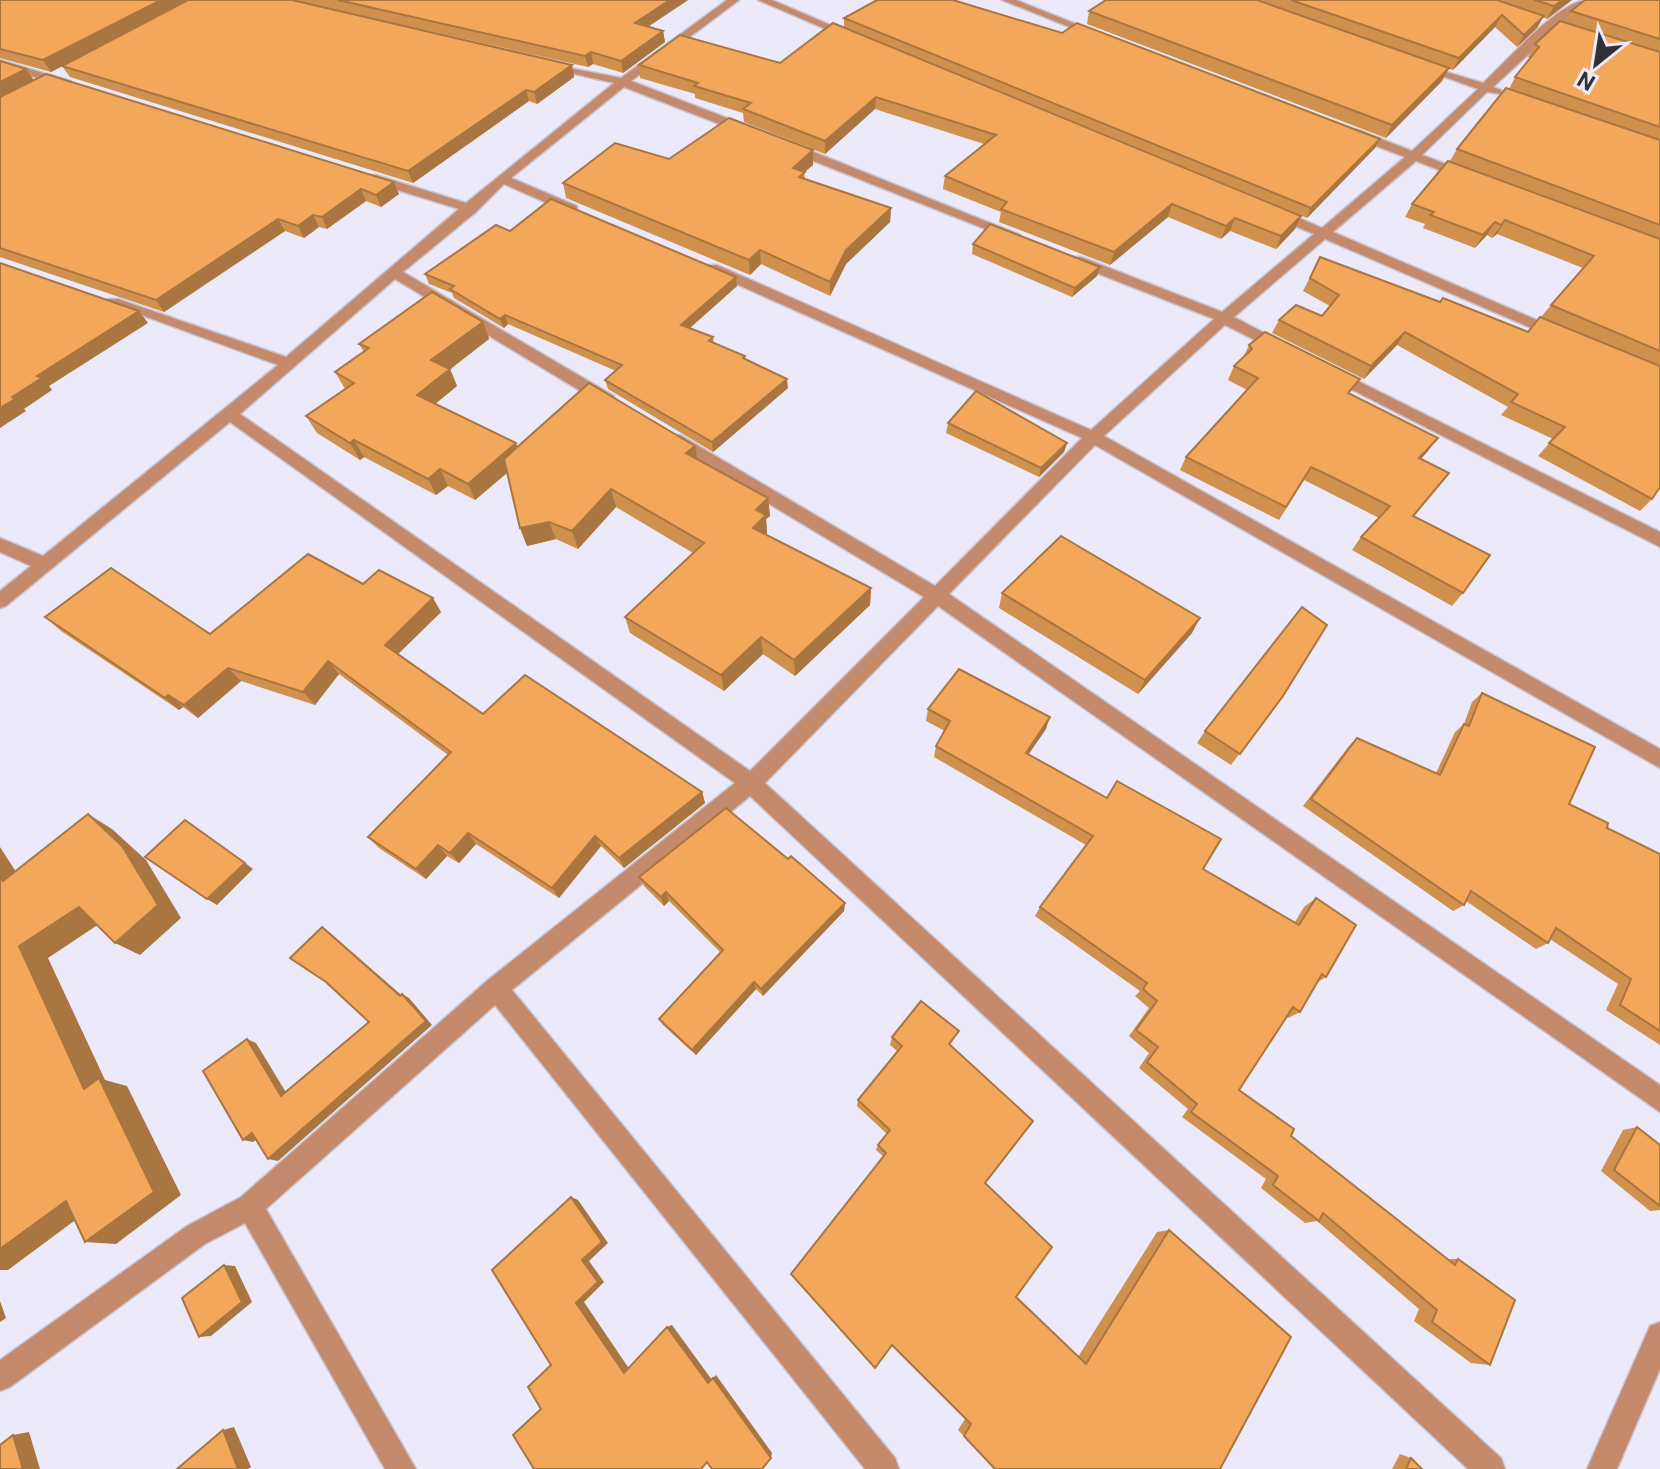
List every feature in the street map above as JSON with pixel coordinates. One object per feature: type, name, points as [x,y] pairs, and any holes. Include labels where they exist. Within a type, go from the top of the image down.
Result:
[{"type":"street","points":[[0,601],[230,414],[471,209],[502,179],[623,82],[734,0]]},
{"type":"street","points":[[763,0],[864,42]]},
{"type":"street","points":[[1007,0],[1108,39]]},
{"type":"street","points":[[0,1377],[196,1235],[250,1206],[496,988],[751,783],[1093,437],[1224,318],[1414,156],[1550,26],[1583,0]]},
{"type":"street","points":[[530,61],[623,82],[1022,239]]},
{"type":"street","points":[[1412,62],[1515,98]]},
{"type":"street","points":[[0,63],[83,88]]},
{"type":"street","points":[[40,86],[67,72]]},
{"type":"street","points":[[1341,128],[1486,183]]},
{"type":"street","points":[[352,172],[471,209]]},
{"type":"street","points":[[502,179],[588,215]]},
{"type":"street","points":[[1267,209],[1573,340]]},
{"type":"street","points":[[1066,256],[1224,318],[1295,354]]},
{"type":"street","points":[[702,263],[1093,437],[1660,759]]},
{"type":"street","points":[[395,273],[625,410]]},
{"type":"street","points":[[101,298],[288,363]]},
{"type":"street","points":[[1323,369],[1660,540]]},
{"type":"street","points":[[230,414],[751,783],[1490,1469]]},
{"type":"street","points":[[652,426],[936,595],[1660,1100]]},
{"type":"street","points":[[0,545],[45,565]]},
{"type":"street","points":[[496,988],[884,1469]]},
{"type":"street","points":[[250,1206],[401,1469]]},
{"type":"street","points":[[1602,1469],[1660,1336]]},
{"type":"building","points":[[0,0],[161,0],[43,60],[0,49]]},
{"type":"building","points":[[188,0],[292,0],[572,65],[534,92],[526,90],[408,171],[62,66]]},
{"type":"building","points":[[338,0],[670,0],[635,23],[663,31],[621,61],[591,52],[585,56]]},
{"type":"building","points":[[877,0],[953,0],[1062,33],[1077,23],[1380,139],[1311,208],[844,18]]},
{"type":"building","points":[[1106,0],[1257,0],[1449,68],[1392,125],[1089,11]]},
{"type":"building","points":[[1291,0],[1497,0],[1544,16],[1524,35],[1502,15],[1459,58]]},
{"type":"building","points":[[1534,0],[1563,0],[1554,6]]},
{"type":"building","points":[[1585,0],[1660,0],[1660,39],[1571,11]]},
{"type":"building","points":[[1560,21],[1660,52],[1660,127],[1515,77],[1539,47],[1535,44]]},
{"type":"building","points":[[833,23],[1301,216],[1281,236],[1235,218],[1226,226],[1172,204],[1114,252],[1001,209],[1007,202],[945,176],[996,135],[876,97],[825,141],[743,109],[751,103],[639,65],[680,35],[780,63]]},
{"type":"building","points":[[0,61],[26,69],[0,82]]},
{"type":"building","points":[[46,74],[394,182],[376,195],[361,189],[322,217],[313,215],[298,226],[278,219],[156,300],[0,248],[0,97]]},
{"type":"building","points":[[1506,88],[1660,140],[1660,225],[1457,149]]},
{"type":"building","points":[[729,118],[813,150],[793,168],[805,172],[799,177],[891,208],[846,250],[830,282],[760,250],[749,260],[563,183],[615,143],[669,159]]},
{"type":"building","points":[[1448,161],[1660,239],[1660,351],[1551,305],[1594,256],[1505,220],[1501,225],[1495,222],[1483,235],[1430,215],[1434,212],[1412,204]]},
{"type":"building","points":[[551,199],[736,277],[681,325],[713,337],[709,341],[787,379],[712,442],[605,380],[622,365],[505,315],[500,319],[450,289],[454,286],[425,274],[496,225],[510,231]]},
{"type":"building","points":[[990,224],[1100,267],[1075,288],[973,244]]},
{"type":"building","points":[[1320,257],[1440,302],[1443,298],[1528,332],[1540,317],[1660,366],[1660,487],[1652,499],[1549,443],[1565,427],[1511,402],[1518,394],[1405,332],[1371,366],[1279,320],[1296,305],[1322,316],[1339,295],[1310,278]]},
{"type":"building","points":[[0,263],[139,311],[37,376],[42,378],[0,408]]},
{"type":"building","points":[[432,292],[483,322],[431,360],[450,369],[417,395],[516,443],[468,484],[440,469],[428,479],[354,440],[350,443],[306,416],[354,383],[335,372],[369,348],[359,344]]},
{"type":"building","points":[[1265,332],[1360,379],[1348,393],[1438,438],[1419,458],[1449,473],[1413,516],[1490,555],[1463,593],[1361,537],[1390,506],[1330,476],[1311,467],[1286,507],[1186,457],[1258,378],[1234,366],[1252,349],[1249,345]]},
{"type":"building","points":[[589,383],[695,446],[686,453],[768,498],[756,510],[766,515],[753,528],[871,588],[794,660],[761,637],[721,675],[625,617],[704,543],[611,489],[572,531],[549,522],[520,528],[504,459]]},
{"type":"building","points":[[976,391],[1067,443],[1041,468],[948,423]]},
{"type":"building","points":[[1061,536],[1200,618],[1145,680],[1002,593]]},
{"type":"building","points":[[308,554],[363,584],[379,570],[433,598],[385,645],[483,714],[525,675],[702,792],[619,858],[595,836],[552,888],[468,833],[450,853],[438,845],[416,869],[368,837],[451,752],[328,661],[303,692],[228,668],[184,705],[168,695],[165,698],[45,617],[111,568],[210,634]]},
{"type":"building","points":[[1302,607],[1327,625],[1283,696],[1240,754],[1205,731]]},
{"type":"building","points":[[959,669],[1050,717],[1026,753],[1107,798],[1117,781],[1221,839],[1203,869],[1299,925],[1316,898],[1356,925],[1326,977],[1322,974],[1300,1012],[1293,1007],[1239,1090],[1294,1129],[1291,1136],[1455,1265],[1458,1259],[1515,1300],[1490,1365],[1432,1322],[1437,1310],[1323,1213],[1319,1221],[1273,1185],[1278,1176],[1191,1112],[1197,1104],[1147,1062],[1158,1047],[1136,1030],[1157,1001],[1143,989],[1147,983],[1040,907],[1093,836],[936,746],[950,721],[928,709]]},
{"type":"building","points":[[1482,693],[1595,747],[1569,804],[1608,823],[1607,828],[1660,854],[1660,1031],[1620,1005],[1631,979],[1556,928],[1548,943],[1471,891],[1464,905],[1311,799],[1357,738],[1440,775],[1464,724],[1469,726]]},
{"type":"building","points":[[726,808],[788,859],[791,856],[845,903],[761,989],[754,982],[692,1050],[659,1019],[723,950],[666,892],[661,897],[639,877]]},
{"type":"building","points":[[88,814],[122,846],[158,905],[115,943],[79,907],[19,946],[84,1089],[99,1078],[154,1192],[85,1242],[66,1201],[0,1249],[0,876],[3,881]]},
{"type":"building","points":[[185,820],[245,863],[207,899],[145,857]]},
{"type":"building","points":[[322,927],[400,996],[402,994],[426,1021],[268,1159],[252,1133],[243,1140],[203,1071],[247,1039],[281,1096],[369,1022],[326,982],[290,958]]},
{"type":"building","points":[[921,1001],[959,1031],[949,1044],[1033,1121],[985,1183],[1052,1247],[1016,1297],[1086,1364],[1169,1230],[1291,1337],[1220,1469],[995,1469],[964,1436],[971,1424],[892,1345],[875,1368],[791,1274],[886,1153],[878,1145],[890,1130],[858,1100],[902,1046],[892,1037]]},
{"type":"building","points":[[1637,1127],[1660,1145],[1660,1206],[1614,1170]]},
{"type":"building","points":[[571,1197],[602,1242],[582,1260],[598,1282],[576,1303],[624,1373],[667,1327],[708,1383],[713,1378],[771,1458],[762,1469],[712,1469],[707,1462],[701,1469],[534,1469],[513,1435],[541,1409],[528,1387],[551,1365],[492,1270]]},
{"type":"building","points":[[224,1265],[242,1302],[199,1337],[182,1298]]},
{"type":"building","points":[[223,1430],[238,1469],[177,1469]]},
{"type":"building","points":[[13,1435],[23,1469],[0,1469],[0,1445]]},
{"type":"building","points":[[1411,1458],[1422,1469],[1406,1469]]}]
